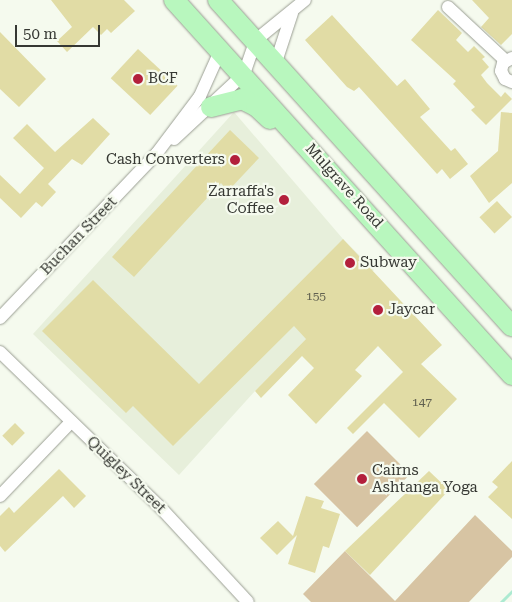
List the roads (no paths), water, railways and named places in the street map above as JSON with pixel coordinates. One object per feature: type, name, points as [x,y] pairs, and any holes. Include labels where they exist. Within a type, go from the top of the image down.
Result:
[{"type":"main road","name":"Mulgrave Road","points":[[174,0],[244,74],[512,375]]},
{"type":"main road","name":"Mulgrave Road","points":[[218,0],[276,62],[511,325]]},
{"type":"main road","points":[[211,107],[234,99],[250,102],[322,161]]},
{"type":"street","points":[[256,40],[292,13],[305,0]]},
{"type":"street","points":[[448,6],[509,59],[502,72],[505,79],[512,82]]},
{"type":"street","points":[[276,62],[292,13]]},
{"type":"street","name":"Buchan Street","points":[[0,318],[157,153],[211,107],[244,74],[256,40]]},
{"type":"street","name":"Buchan Street","points":[[157,153],[200,96],[220,49]]},
{"type":"street","name":"Quigley Street","points":[[0,352],[160,507],[248,602]]},
{"type":"street","points":[[0,496],[71,422]]},
{"type":"waterway","points":[[501,602],[512,591]]},
{"type":"place","name":"BCF","points":[[138,79]]},
{"type":"place","name":"Cash Converters","points":[[235,160]]},
{"type":"place","name":"Zarraffa's Coffee","points":[[284,200]]},
{"type":"place","name":"Subway","points":[[350,263]]},
{"type":"place","name":"Jaycar","points":[[378,310]]},
{"type":"place","name":"Cairns Ashtanga Yoga","points":[[362,479]]}]
